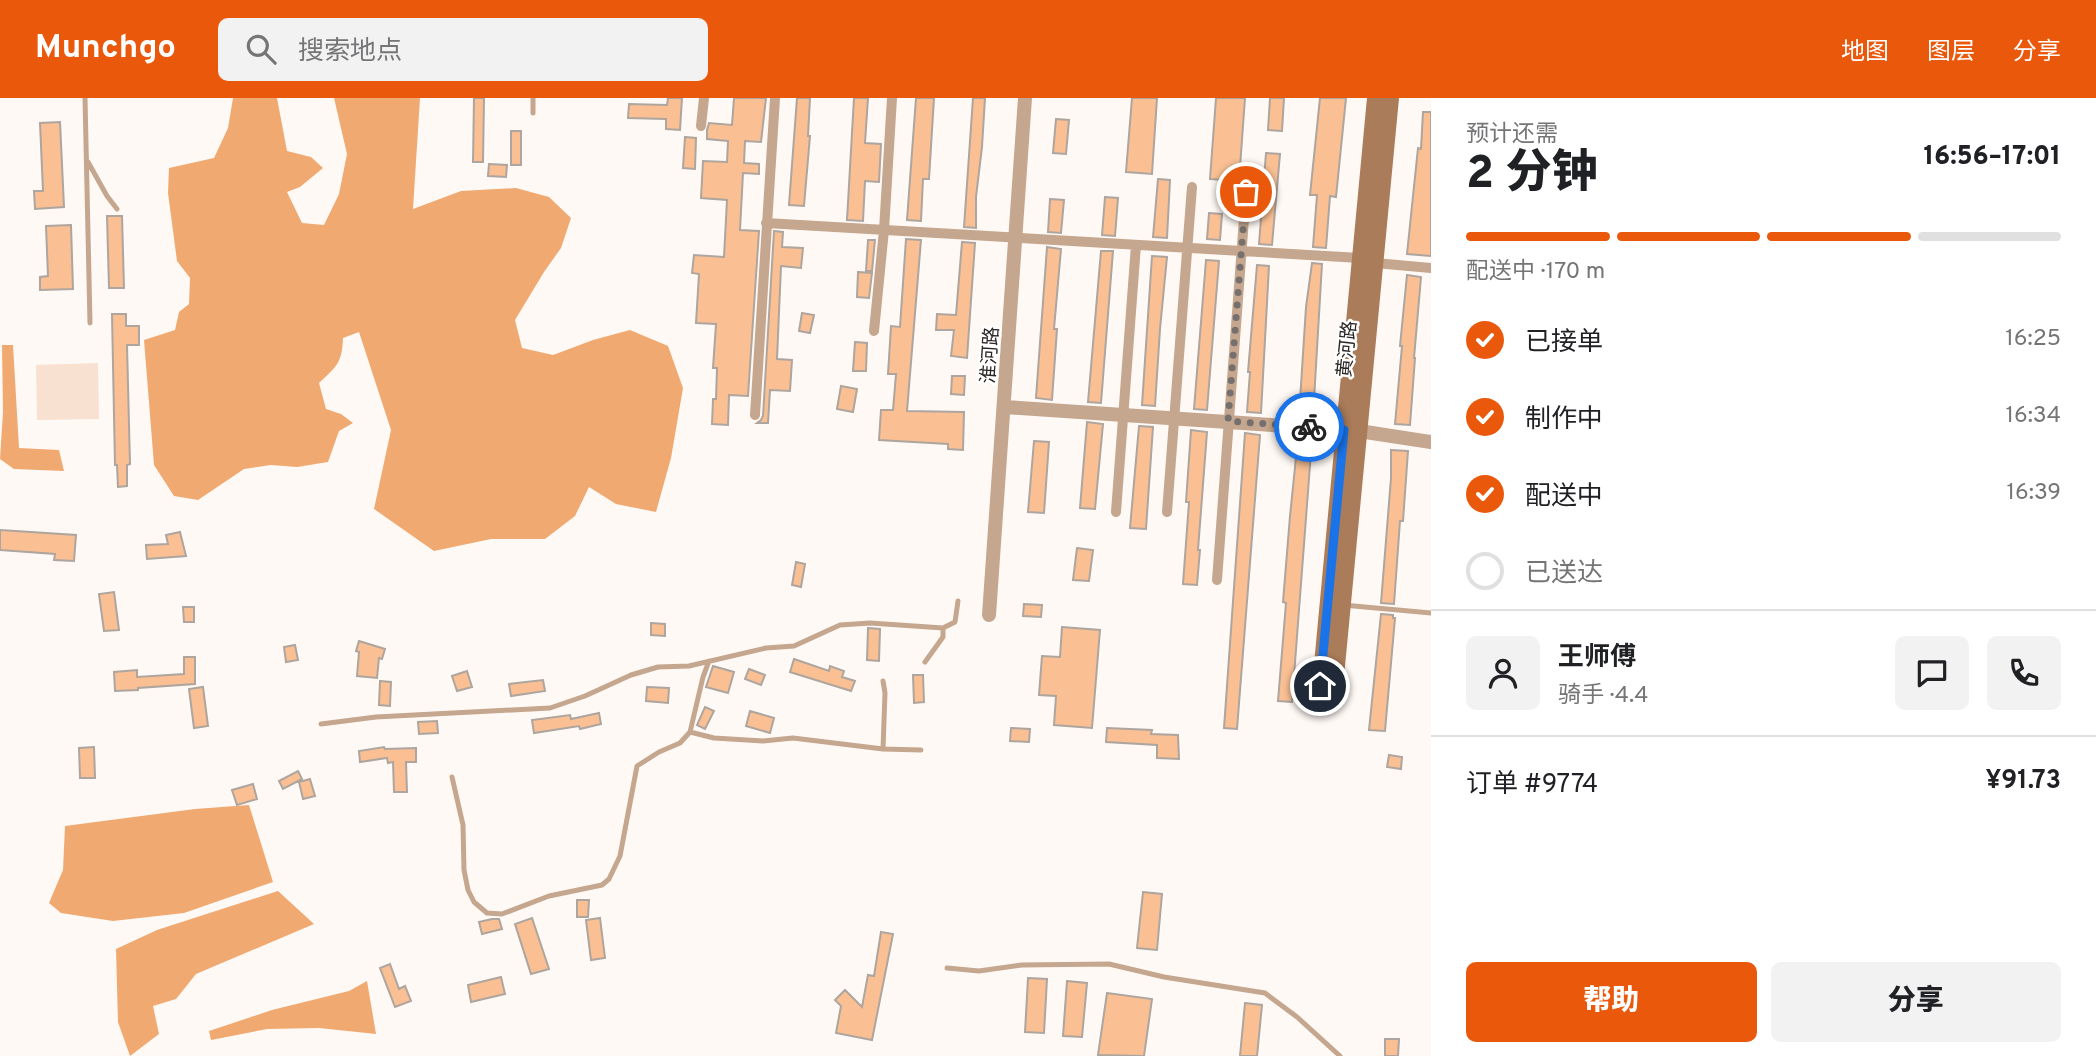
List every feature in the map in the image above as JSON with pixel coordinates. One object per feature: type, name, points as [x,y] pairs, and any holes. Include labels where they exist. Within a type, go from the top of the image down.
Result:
[{"type":"main road","name":"黄河路","points":[[1368,260],[1375,98]]},
{"type":"main road","name":"黄河路","points":[[1352,430],[1343,605],[1328,686],[1352,430],[1368,260],[1391,98]]},
{"type":"street","points":[[701,126],[704,98]]},
{"type":"street","points":[[755,415],[775,98]]},
{"type":"street","points":[[874,331],[884,230],[892,98]]},
{"type":"street","name":"淮河路","points":[[989,615],[1025,98]]},
{"type":"street","points":[[1167,512],[1192,187]]},
{"type":"street","points":[[1217,580],[1246,192]]},
{"type":"street","points":[[766,223],[1242,251],[1368,260],[1431,268]]},
{"type":"street","points":[[1116,512],[1136,244]]},
{"type":"street","points":[[1005,407],[1352,430],[1431,442]]},
{"type":"lane","points":[[85,98],[90,323]]},
{"type":"lane","points":[[533,98],[533,113]]},
{"type":"lane","points":[[86,159],[117,209]]},
{"type":"lane","points":[[321,724],[376,717],[550,708],[631,675],[658,667],[689,666],[766,648],[794,646],[840,625],[870,623],[943,628],[955,622],[958,601]]},
{"type":"lane","points":[[1343,605],[1431,613]]},
{"type":"lane","points":[[925,662],[943,637],[943,628]]},
{"type":"lane","points":[[452,777],[463,825],[464,870],[468,890],[474,902],[487,913],[502,914],[550,896],[602,885],[609,878],[620,856],[637,766],[680,743],[690,732],[709,661]]},
{"type":"lane","points":[[883,681],[883,749]]},
{"type":"lane","points":[[690,732],[714,738],[763,741],[793,738],[883,749],[920,750]]},
{"type":"lane","points":[[947,968],[979,971],[1022,965],[1109,964],[1164,977],[1265,993],[1297,1017],[1340,1056]]},
{"type":"shaded area","points":[[233,98],[277,98],[287,151],[311,157],[323,168],[300,187],[287,192],[302,223],[324,225],[339,194],[347,154],[334,98],[420,98],[413,209],[461,191],[516,188],[549,197],[571,218],[561,248],[515,320],[522,348],[553,355],[630,330],[668,346],[683,388],[671,458],[656,512],[616,504],[589,487],[575,516],[545,539],[491,539],[434,551],[374,509],[391,430],[359,332],[343,338],[337,363],[319,383],[326,409],[341,414],[353,423],[339,431],[328,462],[297,467],[271,465],[244,469],[198,500],[174,496],[154,465],[144,340],[175,330],[179,312],[189,304],[190,278],[177,261],[168,193],[169,168],[214,158],[228,128]]},
{"type":"shaded area","points":[[2,345],[13,345],[19,448],[59,450],[64,471],[14,469],[0,459],[3,412]]},
{"type":"shaded area","points":[[98,363],[99,419],[37,420],[36,365]]},
{"type":"shaded area","points":[[249,805],[273,882],[184,913],[113,921],[61,913],[49,903],[63,870],[65,826],[195,809]]},
{"type":"shaded area","points":[[278,891],[314,924],[196,974],[176,999],[153,1006],[159,1034],[130,1056],[118,1022],[116,949],[157,930]]},
{"type":"shaded area","points":[[367,981],[376,1034],[319,1028],[267,1029],[211,1040],[209,1031],[272,1010],[349,991]]},
{"type":"building","points":[[474,98],[484,98],[483,162],[473,162]]},
{"type":"building","points":[[668,98],[682,98],[680,130],[666,129],[666,119],[628,118],[629,104],[667,105]]},
{"type":"building","points":[[734,98],[766,98],[761,142],[745,141],[744,163],[759,164],[759,174],[743,173],[740,230],[759,231],[748,396],[729,395],[728,425],[712,424],[713,399],[716,399],[717,368],[713,368],[716,324],[696,323],[699,274],[692,273],[694,255],[724,257],[727,200],[701,198],[703,161],[727,162],[728,141],[707,139],[707,130],[709,123],[732,125]]},
{"type":"building","points":[[797,98],[810,98],[810,136],[804,206],[789,205]]},
{"type":"building","points":[[854,98],[868,98],[865,143],[881,144],[879,182],[865,181],[863,221],[847,220]]},
{"type":"building","points":[[916,98],[934,98],[929,179],[923,179],[921,221],[907,220]]},
{"type":"building","points":[[973,98],[985,98],[976,197],[976,228],[964,227]]},
{"type":"building","points":[[1132,98],[1157,98],[1152,174],[1126,172]]},
{"type":"building","points":[[1216,98],[1245,98],[1239,181],[1210,179]]},
{"type":"building","points":[[1270,98],[1284,98],[1282,131],[1268,130]]},
{"type":"building","points":[[1320,98],[1346,98],[1336,197],[1330,196],[1326,248],[1313,247],[1317,195],[1310,195]]},
{"type":"building","points":[[1423,112],[1431,112],[1431,256],[1407,254],[1418,148],[1421,149]]},
{"type":"building","points":[[1056,119],[1069,120],[1066,154],[1053,153]]},
{"type":"building","points":[[60,122],[64,207],[35,209],[34,191],[43,191],[40,123]]},
{"type":"building","points":[[511,131],[521,131],[521,165],[511,165]]},
{"type":"building","points":[[685,137],[696,138],[695,169],[683,168]]},
{"type":"building","points":[[1266,153],[1280,154],[1272,245],[1259,244]]},
{"type":"building","points":[[489,164],[507,165],[506,177],[488,176]]},
{"type":"building","points":[[1158,179],[1170,180],[1167,238],[1153,237]]},
{"type":"building","points":[[1105,197],[1118,198],[1115,236],[1102,235]]},
{"type":"building","points":[[1050,199],[1064,200],[1061,233],[1048,232]]},
{"type":"building","points":[[1209,213],[1222,214],[1220,240],[1207,239]]},
{"type":"building","points":[[107,216],[122,216],[124,288],[109,288]]},
{"type":"building","points":[[71,225],[73,289],[40,290],[40,277],[48,276],[46,226]]},
{"type":"building","points":[[774,231],[783,232],[782,247],[803,248],[801,268],[781,266],[777,359],[792,360],[790,391],[770,390],[768,423],[757,423],[763,416]]},
{"type":"building","points":[[906,239],[921,240],[907,411],[964,412],[963,450],[948,449],[948,444],[879,440],[881,410],[893,410],[896,374],[888,374],[891,326],[900,327]]},
{"type":"building","points":[[868,240],[875,240],[872,271],[866,271]]},
{"type":"building","points":[[962,242],[975,243],[967,358],[951,356],[954,330],[936,330],[937,314],[956,315]]},
{"type":"building","points":[[1047,247],[1061,249],[1054,329],[1057,329],[1052,400],[1036,398]]},
{"type":"building","points":[[1101,251],[1113,251],[1101,403],[1088,402]]},
{"type":"building","points":[[1152,256],[1167,257],[1155,406],[1142,405]]},
{"type":"building","points":[[1206,260],[1219,261],[1207,410],[1194,409]]},
{"type":"building","points":[[1312,263],[1322,264],[1313,417],[1299,416],[1306,307]]},
{"type":"building","points":[[1257,265],[1269,266],[1261,413],[1247,412]]},
{"type":"building","points":[[858,272],[872,273],[869,298],[857,297]]},
{"type":"building","points":[[1407,275],[1421,277],[1410,425],[1395,424]]},
{"type":"building","points":[[802,313],[814,315],[810,333],[799,331]]},
{"type":"building","points":[[112,314],[126,314],[126,326],[139,326],[139,345],[127,345],[130,464],[127,465],[127,486],[118,487],[115,465]]},
{"type":"building","points":[[855,342],[867,343],[866,371],[853,371]]},
{"type":"building","points":[[952,376],[965,376],[964,395],[951,394]]},
{"type":"building","points":[[841,386],[857,389],[853,412],[837,409]]},
{"type":"building","points":[[1087,422],[1103,424],[1095,509],[1080,508]]},
{"type":"building","points":[[1139,426],[1153,427],[1146,529],[1130,528]]},
{"type":"building","points":[[1191,430],[1207,432],[1197,585],[1183,584]]},
{"type":"building","points":[[1245,433],[1260,435],[1237,729],[1224,728]]},
{"type":"building","points":[[1298,438],[1312,439],[1292,702],[1278,701],[1286,603],[1283,602]]},
{"type":"building","points":[[1034,441],[1049,442],[1044,513],[1028,512]]},
{"type":"building","points":[[1391,450],[1408,451],[1394,604],[1381,603]]},
{"type":"building","points":[[0,530],[76,535],[74,561],[54,560],[55,554],[0,550]]},
{"type":"building","points":[[180,532],[186,556],[147,559],[146,545],[168,544],[166,535]]},
{"type":"building","points":[[1077,548],[1093,550],[1089,581],[1073,580]]},
{"type":"building","points":[[796,562],[805,564],[801,587],[792,585]]},
{"type":"building","points":[[114,592],[119,630],[104,631],[99,594]]},
{"type":"building","points":[[1024,604],[1042,605],[1041,617],[1023,616]]},
{"type":"building","points":[[183,607],[194,607],[194,622],[184,622]]},
{"type":"building","points":[[1381,614],[1393,615],[1395,618],[1385,731],[1369,730]]},
{"type":"building","points":[[651,623],[665,624],[665,636],[651,635]]},
{"type":"building","points":[[1062,627],[1100,630],[1092,728],[1054,725],[1056,696],[1039,695],[1042,656],[1060,657]]},
{"type":"building","points":[[868,628],[880,629],[879,661],[867,660]]},
{"type":"building","points":[[359,641],[385,649],[382,659],[379,658],[377,678],[357,676],[359,652],[356,651]]},
{"type":"building","points":[[295,645],[298,660],[286,662],[284,647]]},
{"type":"building","points":[[184,657],[195,657],[195,684],[115,691],[114,672],[137,670],[137,677],[184,674]]},
{"type":"building","points":[[794,659],[829,671],[830,666],[844,671],[842,677],[855,681],[851,691],[790,672]]},
{"type":"building","points":[[713,666],[734,672],[728,693],[706,687]]},
{"type":"building","points":[[749,669],[765,675],[761,685],[745,679]]},
{"type":"building","points":[[467,671],[472,687],[457,691],[452,676]]},
{"type":"building","points":[[913,675],[923,675],[924,702],[914,703]]},
{"type":"building","points":[[543,680],[545,691],[511,696],[509,684]]},
{"type":"building","points":[[380,681],[391,682],[390,706],[379,705]]},
{"type":"building","points":[[203,687],[208,726],[194,728],[189,689]]},
{"type":"building","points":[[647,687],[669,688],[668,703],[646,701]]},
{"type":"building","points":[[705,707],[714,711],[705,729],[697,725]]},
{"type":"building","points":[[750,711],[774,718],[770,733],[746,726]]},
{"type":"building","points":[[599,713],[601,724],[580,729],[579,726],[534,733],[532,720],[570,715],[571,719]]},
{"type":"building","points":[[437,721],[438,733],[419,734],[418,722]]},
{"type":"building","points":[[1011,728],[1030,729],[1029,742],[1010,741]]},
{"type":"building","points":[[1107,728],[1152,730],[1151,734],[1178,735],[1179,759],[1157,758],[1157,745],[1106,742]]},
{"type":"building","points":[[94,747],[95,778],[80,778],[79,748]]},
{"type":"building","points":[[384,747],[416,748],[416,762],[406,762],[407,792],[394,792],[393,762],[388,763],[387,758],[360,762],[359,751]]},
{"type":"building","points":[[1389,755],[1402,757],[1401,769],[1387,767]]},
{"type":"building","points":[[298,771],[302,779],[283,789],[279,781]]},
{"type":"building","points":[[310,779],[315,796],[303,799],[299,782]]},
{"type":"building","points":[[253,784],[257,799],[237,805],[232,790]]},
{"type":"building","points":[[1143,892],[1162,894],[1157,950],[1137,948]]},
{"type":"building","points":[[577,900],[589,900],[588,917],[577,917]]},
{"type":"building","points":[[532,918],[549,969],[531,974],[515,924]]},
{"type":"building","points":[[600,918],[605,958],[591,960],[586,920]]},
{"type":"building","points":[[499,919],[502,929],[482,934],[479,922]]},
{"type":"building","points":[[881,932],[893,934],[872,1040],[836,1033],[841,1006],[835,1000],[845,990],[862,1007],[868,975],[874,976]]},
{"type":"building","points":[[390,964],[399,989],[405,986],[411,1001],[395,1007],[380,968]]},
{"type":"building","points":[[501,977],[505,994],[471,1002],[468,985]]},
{"type":"building","points":[[1028,978],[1047,979],[1044,1033],[1025,1032]]},
{"type":"building","points":[[1067,981],[1087,983],[1082,1037],[1063,1036]]},
{"type":"building","points":[[1107,993],[1152,999],[1144,1056],[1098,1055]]},
{"type":"building","points":[[1245,1003],[1262,1005],[1257,1056],[1240,1056]]},
{"type":"building","points":[[1385,1039],[1399,1039],[1398,1056],[1385,1056]]},
{"type":"way so far","points":[[1246,192],[1228,421],[1309,427]]},
{"type":"route","points":[[1309,427],[1344,430],[1320,686]]}]
